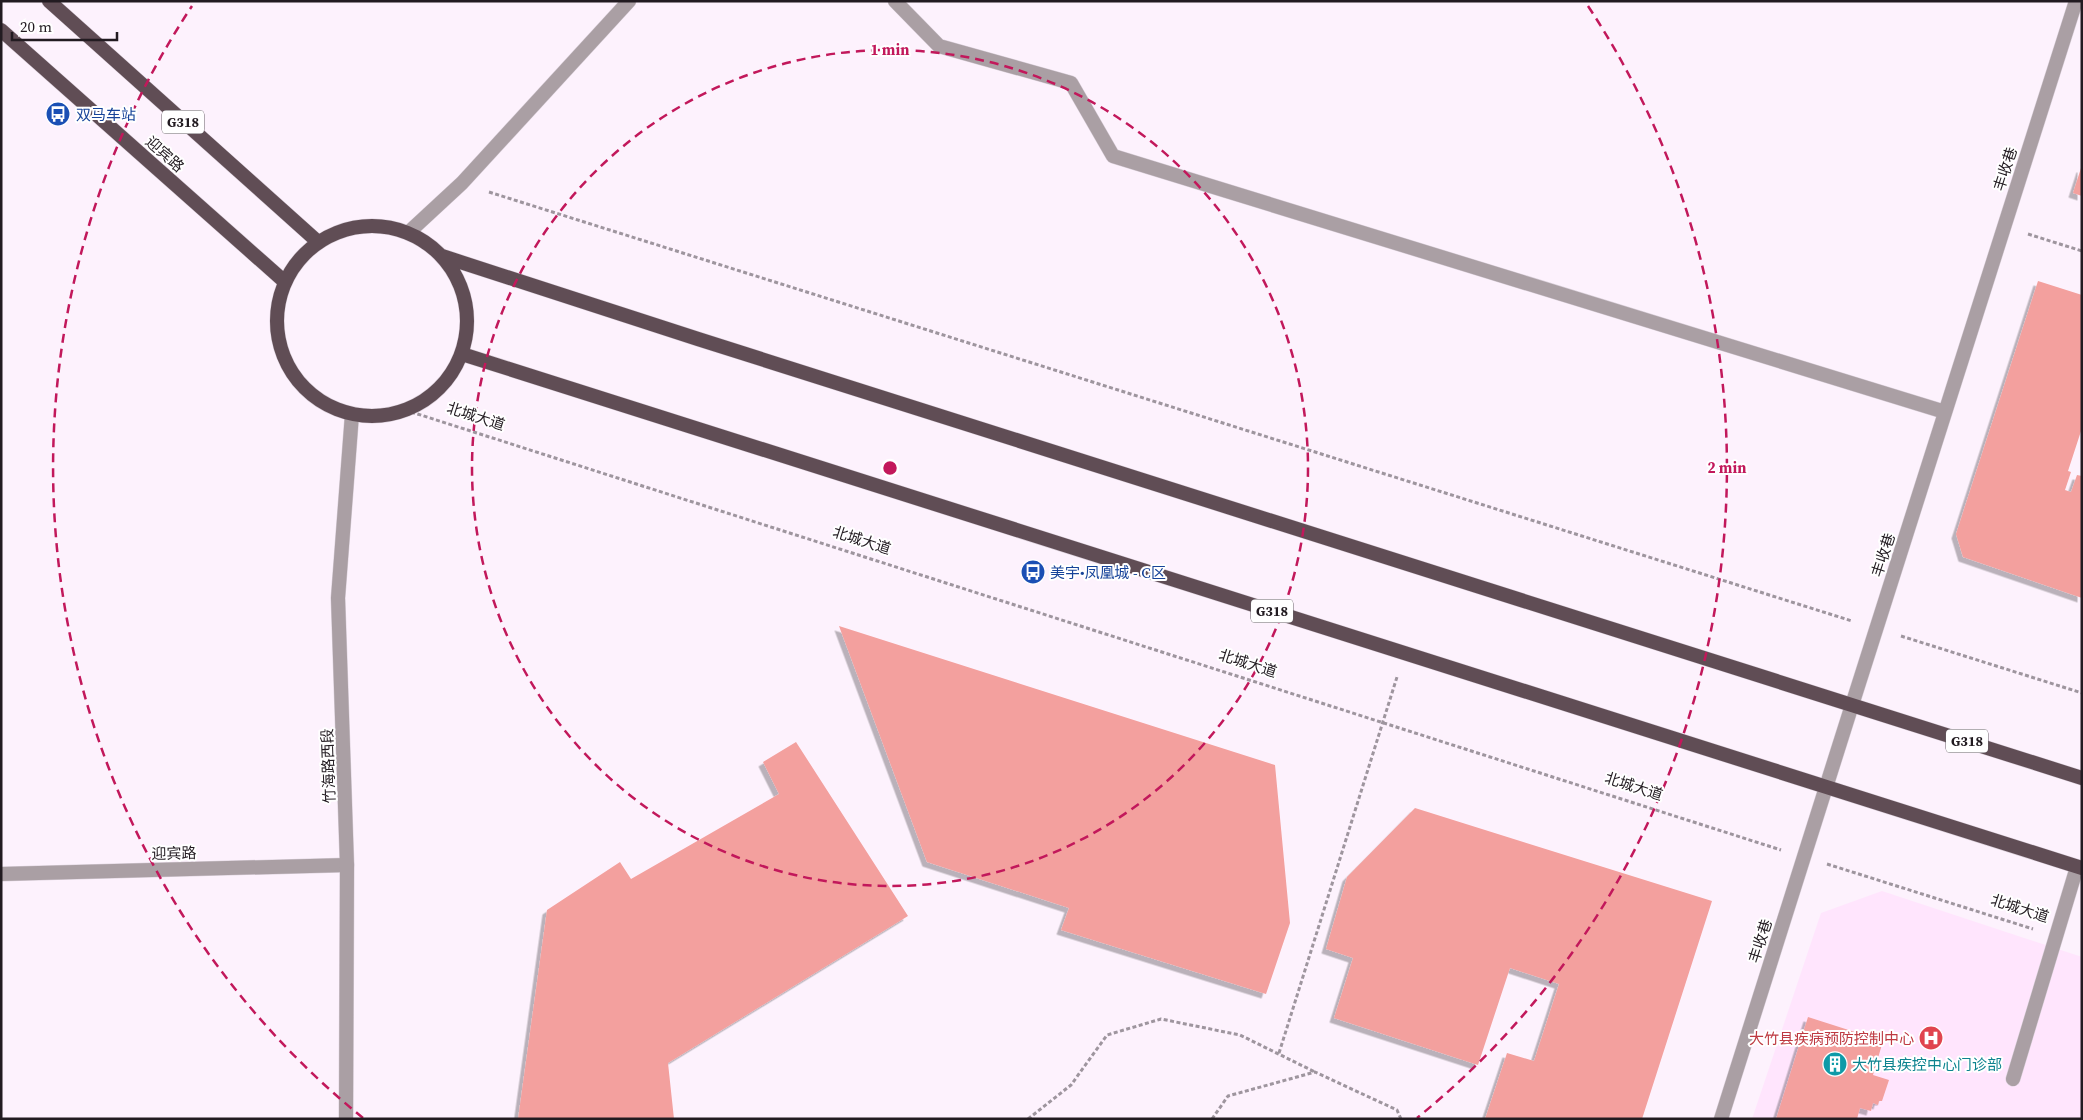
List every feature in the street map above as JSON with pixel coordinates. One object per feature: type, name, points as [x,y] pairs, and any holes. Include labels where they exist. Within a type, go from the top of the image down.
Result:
[{"type":"highway","name":"G318","points":[[49,1],[318,242]]},
{"type":"highway","name":"迎宾路","points":[[1,30],[285,282]]},
{"type":"highway","points":[[371,226],[390,227],[408,233],[432,246],[442,256],[451,267],[464,294],[468,324],[462,354],[455,369],[434,394],[405,410],[387,415],[370,416],[352,414],[336,409],[321,401],[307,390],[287,364],[281,348],[277,314],[285,282],[305,253],[318,242],[335,234],[352,228],[371,226]]},
{"type":"highway","name":"G318","points":[[442,256],[2082,778]]},
{"type":"highway","name":"G318","points":[[462,354],[2079,867]]},
{"type":"street","points":[[408,233],[462,184],[629,1]]},
{"type":"street","points":[[895,1],[939,46],[1071,83],[1113,156],[1945,412]]},
{"type":"street","name":"丰收巷","points":[[1721,1119],[2076,1]]},
{"type":"street","name":"竹海路西段","points":[[346,1119],[347,865],[338,598],[352,414]]},
{"type":"street","name":"迎宾路","points":[[1,874],[347,865]]},
{"type":"street","points":[[2013,1079],[2079,867]]},
{"type":"path","points":[[462,184],[2082,693]]},
{"type":"path","points":[[2004,226],[2082,252]]},
{"type":"path","name":"北城大道","points":[[405,410],[2056,937]]},
{"type":"path","points":[[1279,1053],[1404,653]]},
{"type":"path","points":[[1028,1119],[1071,1085],[1107,1035],[1161,1019],[1240,1035],[1397,1110],[1401,1119]]},
{"type":"path","points":[[1212,1119],[1228,1096],[1315,1072]]},
{"type":"shaded area","name":"大竹县疾病预防控制中心","points":[[1882,891],[2082,957],[2082,1119],[1752,1119],[1821,913]]},
{"type":"building","points":[[2082,168],[2082,196],[2073,193]]},
{"type":"building","points":[[2038,281],[2082,295],[2082,428],[2068,471],[2071,472],[2065,490],[2071,492],[2077,475],[2082,476],[2082,598],[1963,557],[1956,534]]},
{"type":"building","points":[[839,626],[1275,765],[1290,923],[1266,994],[1061,930],[1069,908],[927,862]]},
{"type":"building","points":[[796,742],[908,916],[668,1063],[674,1119],[518,1119],[547,910],[620,862],[631,879],[779,794],[763,762]]},
{"type":"building","points":[[1415,808],[1712,901],[1642,1119],[1485,1119],[1507,1053],[1534,1061],[1559,984],[1510,968],[1478,1065],[1334,1018],[1353,958],[1326,949],[1347,877]]},
{"type":"building","name":"大竹县疾控中心门诊部","points":[[1808,1017],[1883,1041],[1873,1075],[1889,1080],[1882,1101],[1879,1101],[1878,1105],[1873,1103],[1871,1111],[1860,1108],[1857,1119],[1776,1119]]},
{"type":"place","name":"双马车站","points":[[58,114]]},
{"type":"place","name":"美宇•凤凰城 - C区","points":[[1033,572]]},
{"type":"place","name":"大竹县疾病预防控制中心","points":[[1931,1038]]},
{"type":"place","name":"大竹县疾控中心门诊部","points":[[1835,1064]]}]
